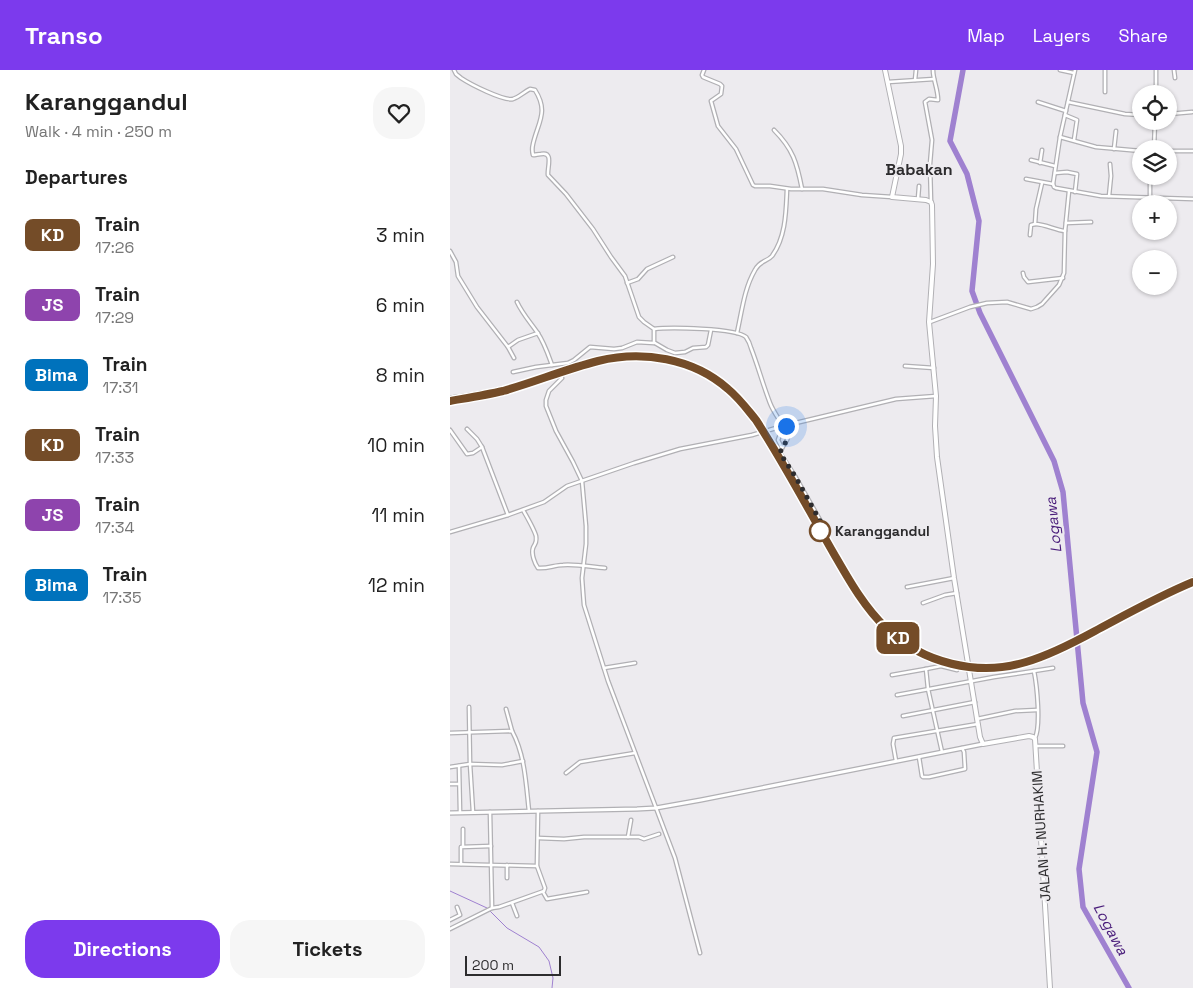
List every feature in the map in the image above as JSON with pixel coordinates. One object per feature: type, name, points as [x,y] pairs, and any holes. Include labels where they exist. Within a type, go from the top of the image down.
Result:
[{"type":"main road","points":[[885,70],[901,146],[892,197],[918,199],[931,202],[932,205],[933,264],[928,322],[936,396],[938,468],[956,593],[978,724],[983,744],[1028,736],[1035,738]]},
{"type":"main road","name":"JALAN H. NURHAKIM","points":[[1035,738],[1050,988]]},
{"type":"street","points":[[454,70],[456,74],[468,83],[509,99],[519,97],[530,89],[535,90],[541,102],[542,119],[538,127],[532,153],[536,156],[543,153],[549,156],[548,175],[594,228],[625,276],[639,317],[644,322],[654,329],[671,327],[737,332],[748,341],[770,404],[783,426],[788,430],[788,439],[780,453],[828,534]]},
{"type":"street","points":[[704,70],[703,77],[722,86],[721,94],[710,101],[718,126],[736,149],[753,185],[786,189],[823,189],[892,197]]},
{"type":"street","points":[[915,80],[916,70]]},
{"type":"street","points":[[931,202],[930,164],[932,140],[925,102],[928,99],[938,100],[933,70]]},
{"type":"street","points":[[1053,184],[1064,115],[1075,71],[1060,70]]},
{"type":"street","points":[[1105,70],[1105,92]]},
{"type":"street","points":[[1156,70],[1156,85]]},
{"type":"street","points":[[1174,70],[1175,78]]},
{"type":"street","points":[[887,82],[934,79]]},
{"type":"street","points":[[1038,102],[1066,111]]},
{"type":"street","points":[[1068,102],[1117,113],[1132,114]]},
{"type":"street","points":[[1177,113],[1192,112]]},
{"type":"street","points":[[1064,115],[1077,120],[1074,140]]},
{"type":"street","points":[[774,130],[794,157],[802,189]]},
{"type":"street","points":[[1114,148],[1116,131]]},
{"type":"street","points":[[1060,136],[1096,147],[1132,150]]},
{"type":"street","points":[[1040,163],[1042,150]]},
{"type":"street","points":[[1177,151],[1193,151]]},
{"type":"street","points":[[1031,160],[1055,166]]},
{"type":"street","points":[[1109,196],[1110,164]]},
{"type":"street","points":[[1054,174],[1067,172],[1077,174],[1075,192]]},
{"type":"street","points":[[1026,179],[1053,184],[1056,188],[1075,192],[1132,197]]},
{"type":"street","points":[[1030,235],[1032,225],[1035,224],[1042,183]]},
{"type":"street","points":[[918,199],[919,186]]},
{"type":"street","points":[[737,332],[746,291],[755,269],[759,263],[771,257],[780,241],[786,211],[786,189]]},
{"type":"street","points":[[928,322],[987,303],[1007,302],[1027,308],[1034,308],[1042,304],[1057,288],[1063,278],[1069,190]]},
{"type":"street","points":[[1177,198],[1193,199]]},
{"type":"street","points":[[1066,223],[1091,222]]},
{"type":"street","points":[[1035,224],[1065,231]]},
{"type":"street","points":[[450,250],[456,262],[458,276],[477,307],[508,347],[514,358]]},
{"type":"street","points":[[627,283],[638,279],[648,268],[673,257]]},
{"type":"street","points":[[1023,273],[1028,282],[1063,278]]},
{"type":"street","points":[[517,302],[538,333],[552,365]]},
{"type":"street","points":[[654,329],[654,343]]},
{"type":"street","points":[[513,372],[536,366],[571,362],[590,347],[614,349],[637,342],[654,343],[676,353],[684,352],[693,348],[706,347],[711,330]]},
{"type":"street","points":[[508,347],[518,340],[538,333]]},
{"type":"street","points":[[904,366],[934,368]]},
{"type":"street","points":[[562,378],[549,391],[546,406],[556,431],[582,481],[586,526],[582,592],[584,605],[604,668],[677,865],[700,953]]},
{"type":"street","points":[[450,532],[523,510],[544,502],[562,489],[582,481],[680,450],[752,436],[783,426],[896,399],[936,396]]},
{"type":"street","points":[[782,448],[778,440],[783,426]]},
{"type":"street","points":[[468,428],[482,447],[508,515]]},
{"type":"street","points":[[450,430],[466,454],[470,454],[482,447]]},
{"type":"street","points":[[523,510],[536,534],[533,554],[537,567],[540,569],[567,564],[605,568]]},
{"type":"street","points":[[907,587],[954,578]]},
{"type":"street","points":[[923,603],[956,593]]},
{"type":"street","points":[[604,668],[635,663]]},
{"type":"street","points":[[892,675],[942,666],[957,670]]},
{"type":"street","points":[[897,695],[1053,668]]},
{"type":"street","points":[[926,669],[932,711],[942,753]]},
{"type":"street","points":[[1034,671],[1038,710],[1035,738]]},
{"type":"street","points":[[903,716],[975,702]]},
{"type":"street","points":[[469,707],[473,812]]},
{"type":"street","points":[[506,709],[526,777],[529,811]]},
{"type":"street","points":[[977,719],[1015,711],[1038,710]]},
{"type":"street","points":[[896,761],[893,744],[894,738],[978,724]]},
{"type":"street","points":[[450,733],[512,730]]},
{"type":"street","points":[[450,813],[656,808],[983,744]]},
{"type":"street","points":[[1036,746],[1063,746]]},
{"type":"street","points":[[919,757],[924,777],[965,770],[962,748]]},
{"type":"street","points":[[566,773],[580,762],[635,753]]},
{"type":"street","points":[[450,767],[470,764],[502,765],[522,761]]},
{"type":"street","points":[[459,766],[460,812]]},
{"type":"street","points":[[450,784],[459,784]]},
{"type":"street","points":[[538,811],[537,866],[545,888],[543,892],[545,898],[587,892]]},
{"type":"street","points":[[490,812],[491,909]]},
{"type":"street","points":[[628,837],[631,820]]},
{"type":"street","points":[[461,864],[463,829]]},
{"type":"street","points":[[538,838],[640,837],[644,839],[659,834]]},
{"type":"street","points":[[463,846],[491,846]]},
{"type":"street","points":[[450,864],[537,866]]},
{"type":"street","points":[[506,878],[507,865]]},
{"type":"street","points":[[450,929],[491,909],[543,892]]},
{"type":"street","points":[[512,902],[517,916]]},
{"type":"street","points":[[450,920],[460,915],[458,907]]},
{"type":"waterway","name":"Logawa","points":[[963,70],[950,141],[967,174],[979,221],[972,291],[980,313],[1054,461],[1063,492],[1083,703],[1097,752],[1079,869],[1083,907],[1129,988]]},
{"type":"waterway","points":[[450,891],[487,908],[507,928],[539,947],[549,961],[553,978],[552,988]]},
{"type":"railway","points":[[450,397],[506,387],[587,362],[627,354],[658,355],[705,370],[734,391],[758,419],[859,591],[877,614],[895,633],[916,647],[954,661],[988,666],[1003,665],[1031,658],[1072,641],[1193,578]]},
{"type":"train","name":"KD","points":[[450,401],[502,391],[573,368],[614,358],[630,356],[652,357],[676,361],[696,368],[728,388],[756,420],[858,594],[886,629],[918,650],[934,658],[954,664],[988,668],[1006,667],[1026,662],[1068,646],[1153,600],[1193,582]]},
{"type":"place","name":"Karanggandul","points":[[820,531]]},
{"type":"district","name":"Babakan","points":[[919,169]]},
{"type":"route","points":[[786,426],[788,439],[780,453],[823,526],[820,531]]}]
